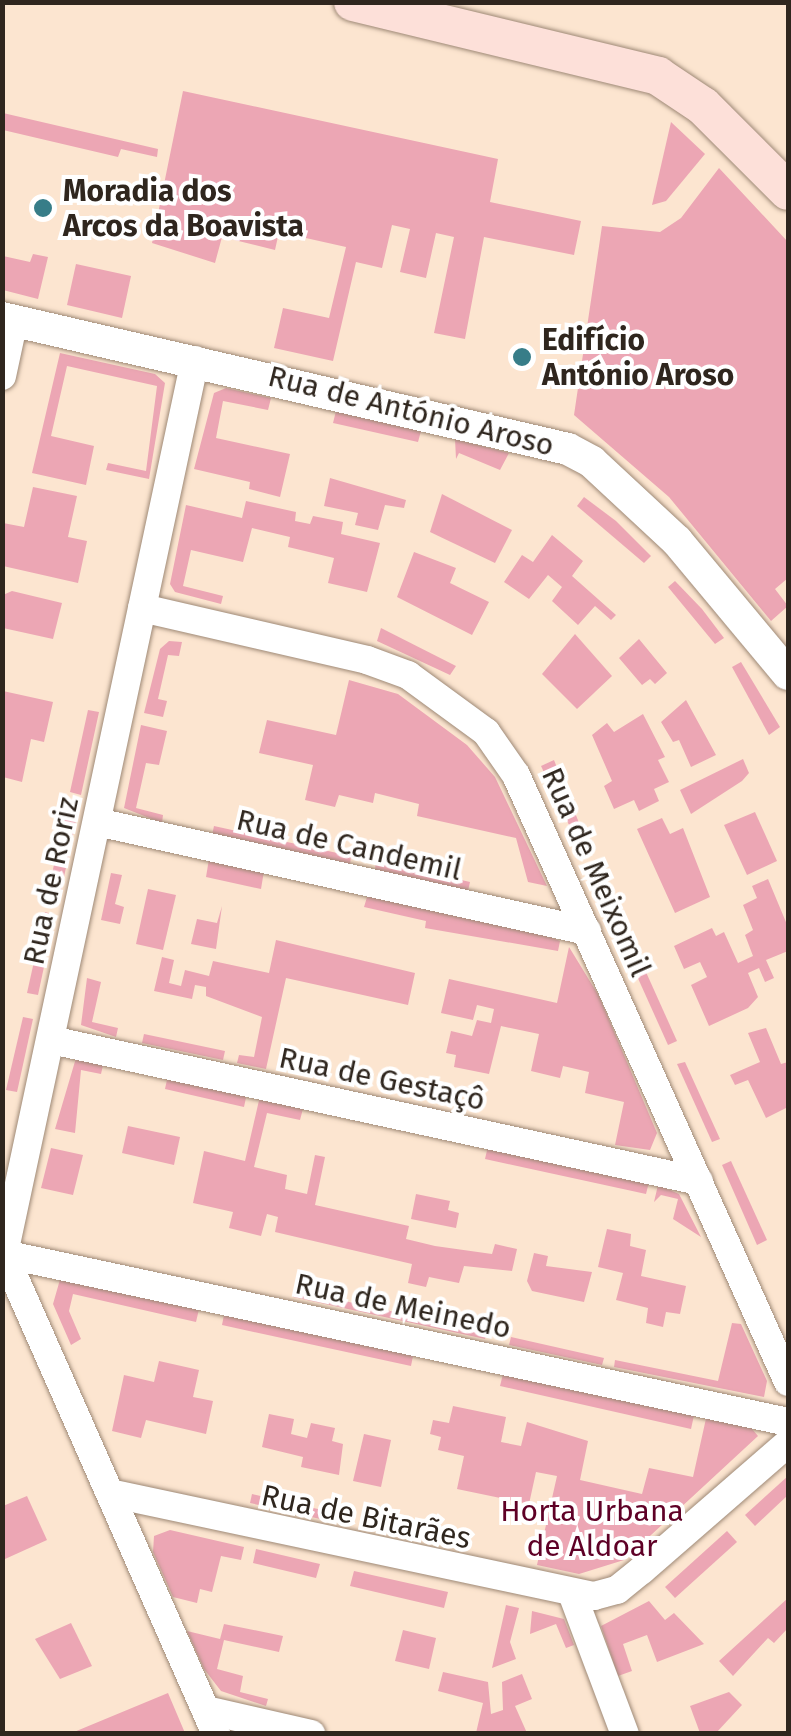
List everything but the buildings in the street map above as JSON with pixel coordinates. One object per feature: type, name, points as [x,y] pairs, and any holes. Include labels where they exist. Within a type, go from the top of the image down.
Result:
[{"type":"main road","points":[[353,2],[658,76],[703,106],[788,191]]},
{"type":"street","name":"Rua de António Aroso","points":[[8,319],[454,418],[592,462],[677,541],[787,674]]},
{"type":"street","points":[[2,376],[8,319]]},
{"type":"street","name":"Rua de Roriz","points":[[4,1254],[195,360]]},
{"type":"street","name":"Rua de Meixomil","points":[[142,608],[367,660],[454,704],[511,765],[788,1382]]},
{"type":"street","name":"Rua de Candemil","points":[[96,822],[587,932]]},
{"type":"street","name":"Rua de Gestaçô","points":[[50,1040],[699,1181]]},
{"type":"street","points":[[4,1254],[114,1494],[211,1721],[311,1734]]},
{"type":"street","name":"Rua de Meinedo","points":[[4,1254],[788,1422]]},
{"type":"street","name":"Rua de Bitarães","points":[[114,1494],[573,1596],[616,1590],[788,1443]]},
{"type":"street","points":[[573,1596],[624,1734]]},
{"type":"green space","points":[[183,91],[498,159],[490,202],[581,221],[574,255],[484,237],[465,339],[434,333],[454,237],[436,233],[426,278],[400,272],[410,229],[392,225],[382,268],[356,262],[333,361],[274,348],[283,308],[329,318],[346,247],[279,232],[275,250],[222,237],[215,263],[152,243]]},
{"type":"green space","points":[[3,113],[158,149],[157,157],[121,149],[118,157],[3,130]]},
{"type":"green space","points":[[671,122],[705,154],[666,201],[652,205]]},
{"type":"green space","points":[[719,168],[788,242],[788,578],[775,589],[788,606],[771,621],[669,497],[574,415],[602,226],[660,232],[681,218]]},
{"type":"green space","points":[[33,254],[48,257],[38,299],[3,290],[3,256],[30,262]]},
{"type":"green space","points":[[76,264],[131,276],[122,318],[67,305]]},
{"type":"green space","points":[[60,353],[155,374],[165,383],[149,479],[106,470],[108,463],[146,471],[157,386],[67,366],[51,436],[94,446],[86,485],[32,473]]},
{"type":"green space","points":[[226,388],[271,398],[268,410],[223,401],[216,438],[290,454],[280,497],[249,489],[250,482],[194,469],[214,393]]},
{"type":"green space","points":[[336,411],[421,431],[418,442],[333,423]]},
{"type":"green space","points":[[455,439],[509,453],[500,470],[459,453],[456,459]]},
{"type":"green space","points":[[330,478],[406,500],[404,508],[385,505],[378,530],[355,525],[358,513],[324,506]]},
{"type":"green space","points":[[33,487],[77,496],[68,537],[87,541],[78,583],[3,566],[3,523],[24,527]]},
{"type":"green space","points":[[442,494],[512,530],[495,563],[430,532]]},
{"type":"green space","points":[[584,497],[616,521],[651,556],[644,563],[577,506]]},
{"type":"green space","points":[[246,501],[296,512],[295,521],[310,524],[313,516],[343,522],[341,534],[380,543],[367,592],[328,583],[334,558],[288,547],[290,537],[252,528],[243,562],[191,550],[183,586],[223,596],[221,604],[175,592],[170,584],[186,505],[242,518]]},
{"type":"green space","points":[[552,535],[583,561],[572,576],[616,615],[611,620],[595,606],[578,625],[552,601],[562,587],[548,575],[529,599],[504,582],[522,555],[533,562]]},
{"type":"green space","points":[[414,552],[456,568],[450,583],[489,602],[472,635],[397,597]]},
{"type":"green space","points":[[675,581],[724,638],[715,644],[668,587]]},
{"type":"green space","points":[[12,591],[62,603],[53,639],[3,628],[3,595]]},
{"type":"green space","points":[[381,628],[456,666],[450,675],[377,641]]},
{"type":"green space","points":[[575,634],[612,676],[577,709],[542,674]]},
{"type":"green space","points":[[639,639],[667,673],[655,684],[650,679],[642,685],[619,658]]},
{"type":"green space","points":[[169,641],[182,642],[179,656],[168,655],[158,699],[167,701],[163,717],[144,713],[160,649]]},
{"type":"green space","points":[[741,662],[780,727],[769,735],[732,667]]},
{"type":"green space","points":[[349,680],[398,694],[467,745],[495,777],[547,886],[528,882],[516,838],[417,816],[419,804],[375,793],[373,803],[339,795],[335,807],[305,800],[313,765],[259,753],[267,720],[336,735]]},
{"type":"green space","points":[[3,691],[53,702],[44,742],[31,739],[22,782],[3,777]]},
{"type":"green space","points":[[686,700],[716,755],[691,767],[679,740],[673,742],[661,722]]},
{"type":"green space","points":[[88,710],[99,712],[81,795],[70,792]]},
{"type":"green space","points":[[643,714],[665,757],[658,760],[669,782],[654,789],[659,801],[639,811],[634,800],[614,809],[604,786],[612,781],[592,735],[607,723],[614,732]]},
{"type":"green space","points":[[141,725],[167,731],[159,765],[146,763],[136,808],[163,815],[162,823],[124,808]]},
{"type":"green space","points":[[743,759],[749,773],[742,781],[691,814],[680,790]]},
{"type":"green space","points":[[554,760],[587,843],[579,846],[541,766]]},
{"type":"green space","points":[[755,812],[777,861],[747,875],[724,825]]},
{"type":"green space","points":[[65,813],[77,816],[61,891],[49,888]]},
{"type":"green space","points":[[662,818],[670,834],[683,828],[710,897],[675,913],[637,829]]},
{"type":"green space","points":[[214,826],[351,856],[350,865],[212,835]]},
{"type":"green space","points":[[209,859],[264,871],[261,889],[206,877]]},
{"type":"green space","points":[[376,860],[470,882],[468,891],[375,870]]},
{"type":"green space","points":[[597,864],[631,940],[623,944],[589,868]]},
{"type":"green space","points":[[111,873],[122,875],[115,904],[124,907],[120,924],[101,920]]},
{"type":"green space","points":[[768,879],[788,927],[788,951],[766,960],[774,978],[765,982],[759,968],[748,973],[758,997],[748,1008],[709,1026],[691,985],[707,977],[700,962],[684,969],[674,946],[712,928],[716,936],[724,932],[738,963],[753,956],[745,935],[753,930],[743,905],[757,898],[752,886]]},
{"type":"green space","points":[[148,889],[176,895],[163,950],[136,944]]},
{"type":"green space","points":[[368,894],[545,935],[560,941],[558,951],[425,928],[426,921],[364,907]]},
{"type":"green space","points":[[222,906],[216,949],[191,944],[197,919],[217,923]]},
{"type":"green space","points":[[45,912],[55,915],[38,995],[27,993]]},
{"type":"green space","points":[[276,940],[415,973],[408,1005],[286,978],[266,1069],[237,1063],[239,1055],[254,1057],[262,1017],[206,996],[206,987],[195,985],[192,999],[154,991],[162,957],[174,960],[169,983],[181,986],[185,970],[209,976],[213,961],[269,973]]},
{"type":"green space","points":[[569,947],[599,996],[657,1133],[650,1150],[615,1145],[624,1102],[585,1093],[589,1072],[563,1066],[560,1078],[531,1071],[539,1034],[501,1026],[489,1074],[454,1067],[456,1055],[446,1053],[451,1031],[472,1036],[477,1020],[491,1023],[494,1009],[477,1005],[473,1020],[441,1013],[449,979],[557,1003]]},
{"type":"green space","points":[[641,961],[677,1041],[668,1045],[632,965]]},
{"type":"green space","points":[[87,978],[101,982],[92,1022],[118,1028],[116,1037],[81,1025]]},
{"type":"green space","points":[[23,1017],[33,1019],[17,1092],[6,1090]]},
{"type":"green space","points":[[766,1028],[781,1064],[788,1062],[788,1107],[766,1118],[748,1080],[735,1085],[730,1075],[760,1062],[748,1033]]},
{"type":"green space","points":[[144,1034],[225,1051],[223,1060],[142,1043]]},
{"type":"green space","points":[[76,1058],[104,1061],[101,1074],[81,1070],[75,1133],[55,1129]]},
{"type":"green space","points":[[685,1062],[720,1139],[712,1142],[677,1064]]},
{"type":"green space","points":[[168,1075],[247,1093],[244,1107],[165,1089]]},
{"type":"green space","points":[[260,1096],[304,1105],[300,1120],[267,1113],[254,1167],[287,1175],[285,1189],[307,1194],[315,1155],[325,1157],[315,1205],[409,1226],[406,1239],[435,1246],[492,1254],[495,1244],[517,1249],[512,1271],[464,1266],[459,1283],[429,1277],[426,1287],[408,1283],[412,1264],[275,1232],[278,1217],[267,1214],[261,1236],[229,1228],[233,1212],[193,1203],[204,1151],[245,1161]]},
{"type":"green space","points":[[128,1126],[180,1137],[174,1165],[122,1153]]},
{"type":"green space","points":[[488,1146],[649,1182],[646,1194],[485,1159]]},
{"type":"green space","points":[[51,1148],[83,1155],[73,1195],[41,1188]]},
{"type":"green space","points":[[731,1161],[767,1240],[757,1245],[722,1165]]},
{"type":"green space","points":[[658,1185],[679,1194],[701,1237],[673,1219],[678,1199],[661,1195],[654,1202]]},
{"type":"green space","points":[[416,1194],[450,1201],[448,1210],[459,1213],[456,1228],[411,1219]]},
{"type":"green space","points":[[607,1229],[631,1234],[630,1246],[646,1250],[641,1276],[686,1286],[680,1314],[666,1312],[663,1327],[646,1323],[648,1308],[616,1300],[623,1273],[598,1267]]},
{"type":"green space","points":[[534,1253],[548,1256],[546,1266],[592,1272],[584,1302],[532,1291],[527,1281]]},
{"type":"green space","points":[[61,1276],[200,1305],[196,1322],[73,1294],[69,1311],[81,1339],[71,1345],[53,1304]]},
{"type":"green space","points":[[294,1290],[487,1332],[485,1339],[293,1297]]},
{"type":"green space","points":[[225,1310],[414,1351],[411,1366],[222,1325]]},
{"type":"green space","points":[[732,1323],[741,1324],[767,1381],[764,1397],[614,1367],[615,1360],[718,1381]]},
{"type":"green space","points":[[511,1337],[604,1358],[602,1365],[509,1345]]},
{"type":"green space","points":[[159,1361],[199,1370],[193,1397],[213,1401],[206,1434],[146,1420],[141,1438],[112,1431],[124,1375],[154,1382]]},
{"type":"green space","points":[[504,1370],[695,1411],[691,1429],[500,1386]]},
{"type":"green space","name":"Horta Urbana de Aldoar","points":[[453,1406],[506,1417],[501,1442],[521,1446],[527,1422],[588,1441],[580,1480],[642,1494],[649,1468],[693,1477],[707,1414],[748,1424],[758,1436],[624,1560],[579,1574],[537,1565],[557,1476],[536,1472],[529,1504],[457,1489],[464,1456],[438,1450],[441,1437],[430,1434],[433,1420],[449,1423]]},
{"type":"green space","points":[[269,1414],[294,1419],[291,1434],[307,1438],[311,1423],[335,1428],[332,1441],[343,1444],[339,1475],[301,1467],[303,1457],[262,1447]]},
{"type":"green space","points":[[364,1434],[391,1440],[381,1487],[353,1481]]},
{"type":"green space","points":[[788,1476],[788,1495],[755,1526],[745,1515]]},
{"type":"green space","points":[[252,1494],[331,1512],[329,1521],[250,1503]]},
{"type":"green space","points":[[27,1496],[47,1540],[5,1559],[3,1506]]},
{"type":"green space","points":[[170,1530],[244,1547],[241,1560],[221,1556],[212,1592],[200,1589],[197,1603],[173,1597],[153,1552],[154,1536]]},
{"type":"green space","points":[[727,1531],[737,1542],[675,1598],[665,1587]]},
{"type":"green space","points":[[256,1549],[320,1564],[316,1578],[253,1563]]},
{"type":"green space","points":[[354,1571],[448,1592],[444,1608],[350,1586]]},
{"type":"green space","points":[[788,1598],[788,1628],[774,1643],[768,1638],[733,1676],[719,1661]]},
{"type":"green space","points":[[649,1601],[665,1620],[674,1613],[704,1644],[657,1662],[647,1635],[623,1644],[632,1671],[618,1676],[601,1626]]},
{"type":"green space","points":[[506,1605],[519,1608],[510,1642],[516,1659],[492,1668]]},
{"type":"green space","points":[[532,1611],[564,1619],[574,1645],[566,1648],[556,1624],[530,1634]]},
{"type":"green space","points":[[71,1623],[92,1666],[60,1679],[35,1639]]},
{"type":"green space","points":[[224,1624],[283,1636],[279,1652],[224,1640],[217,1669],[243,1676],[240,1692],[268,1699],[266,1706],[221,1691],[204,1669],[187,1631],[220,1639]]},
{"type":"green space","points":[[403,1630],[436,1638],[429,1669],[395,1661]]},
{"type":"green space","points":[[443,1672],[488,1682],[491,1714],[503,1710],[502,1682],[522,1674],[532,1699],[515,1706],[527,1733],[476,1733],[483,1703],[438,1691]]},
{"type":"green space","points":[[729,1692],[742,1705],[716,1733],[700,1733],[690,1706]]},
{"type":"green space","points":[[168,1693],[185,1733],[71,1733],[74,1732]]},
{"type":"place","name":"Moradia dos Arcos da Boavista","points":[[43,208]]},
{"type":"place","name":"Edifício António Aroso","points":[[522,357]]}]
